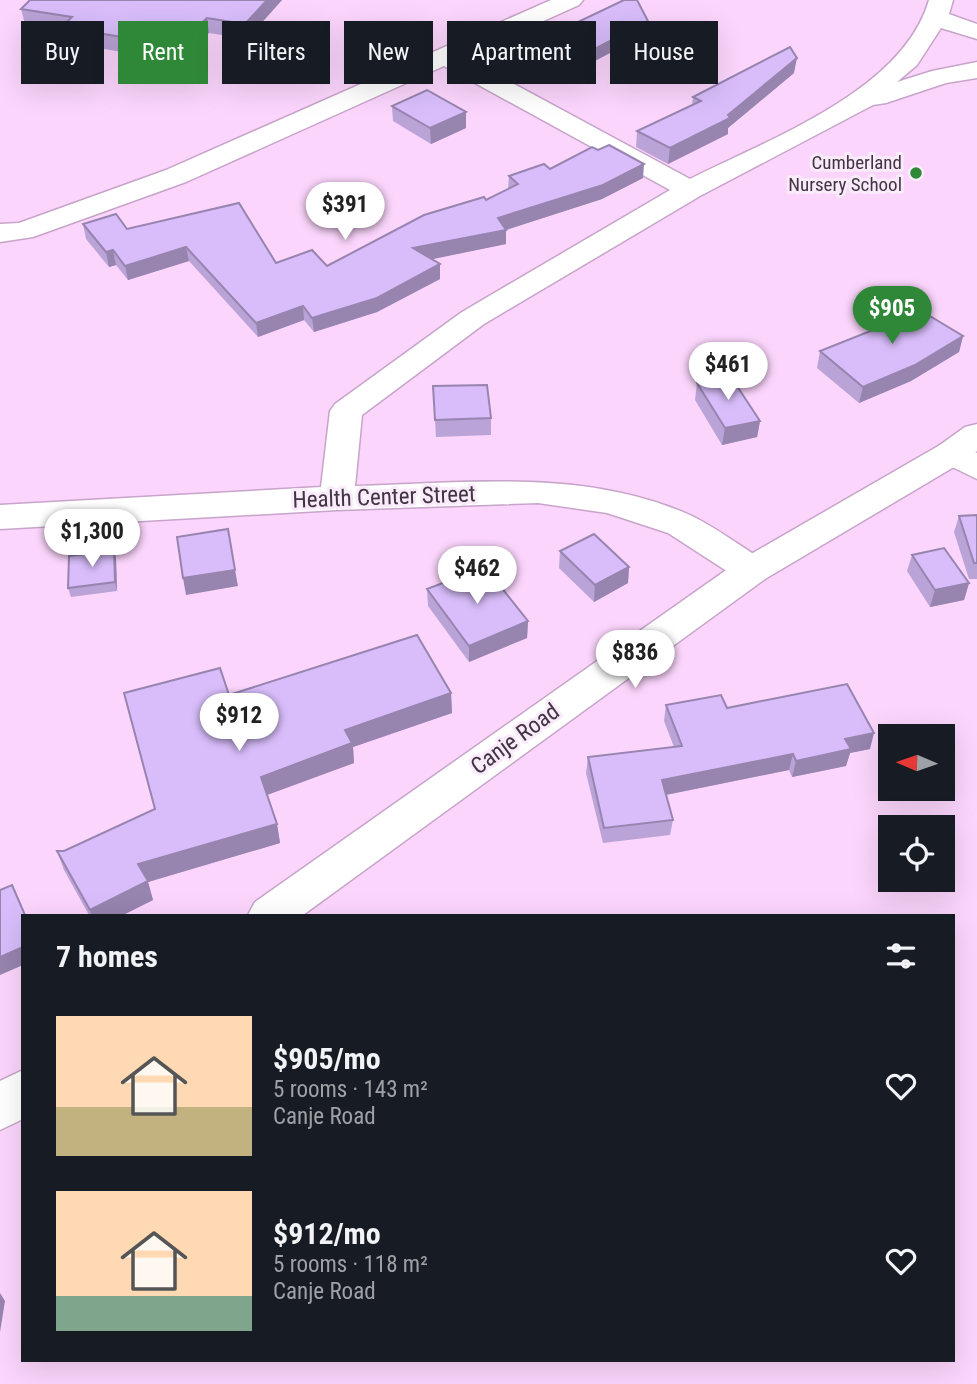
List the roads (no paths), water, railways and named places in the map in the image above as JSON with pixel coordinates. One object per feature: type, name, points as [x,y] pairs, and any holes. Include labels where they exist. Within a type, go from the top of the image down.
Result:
[{"type":"street","points":[[0,233],[23,231],[176,176],[571,0]]},
{"type":"street","points":[[858,104],[908,60],[938,9],[977,32]]},
{"type":"street","points":[[446,57],[690,190]]},
{"type":"street","points":[[337,498],[346,411],[473,318],[690,190],[858,104],[942,76],[977,70]]},
{"type":"street","name":"Canje Road","points":[[271,914],[752,570],[969,452]]},
{"type":"street","name":"Health Center Street","points":[[0,517],[337,498],[538,492],[611,502],[680,525],[752,570]]},
{"type":"street","points":[[0,1108],[21,1093]]},
{"type":"place","name":"Cumberland Nursery School","points":[[916,173]]}]
